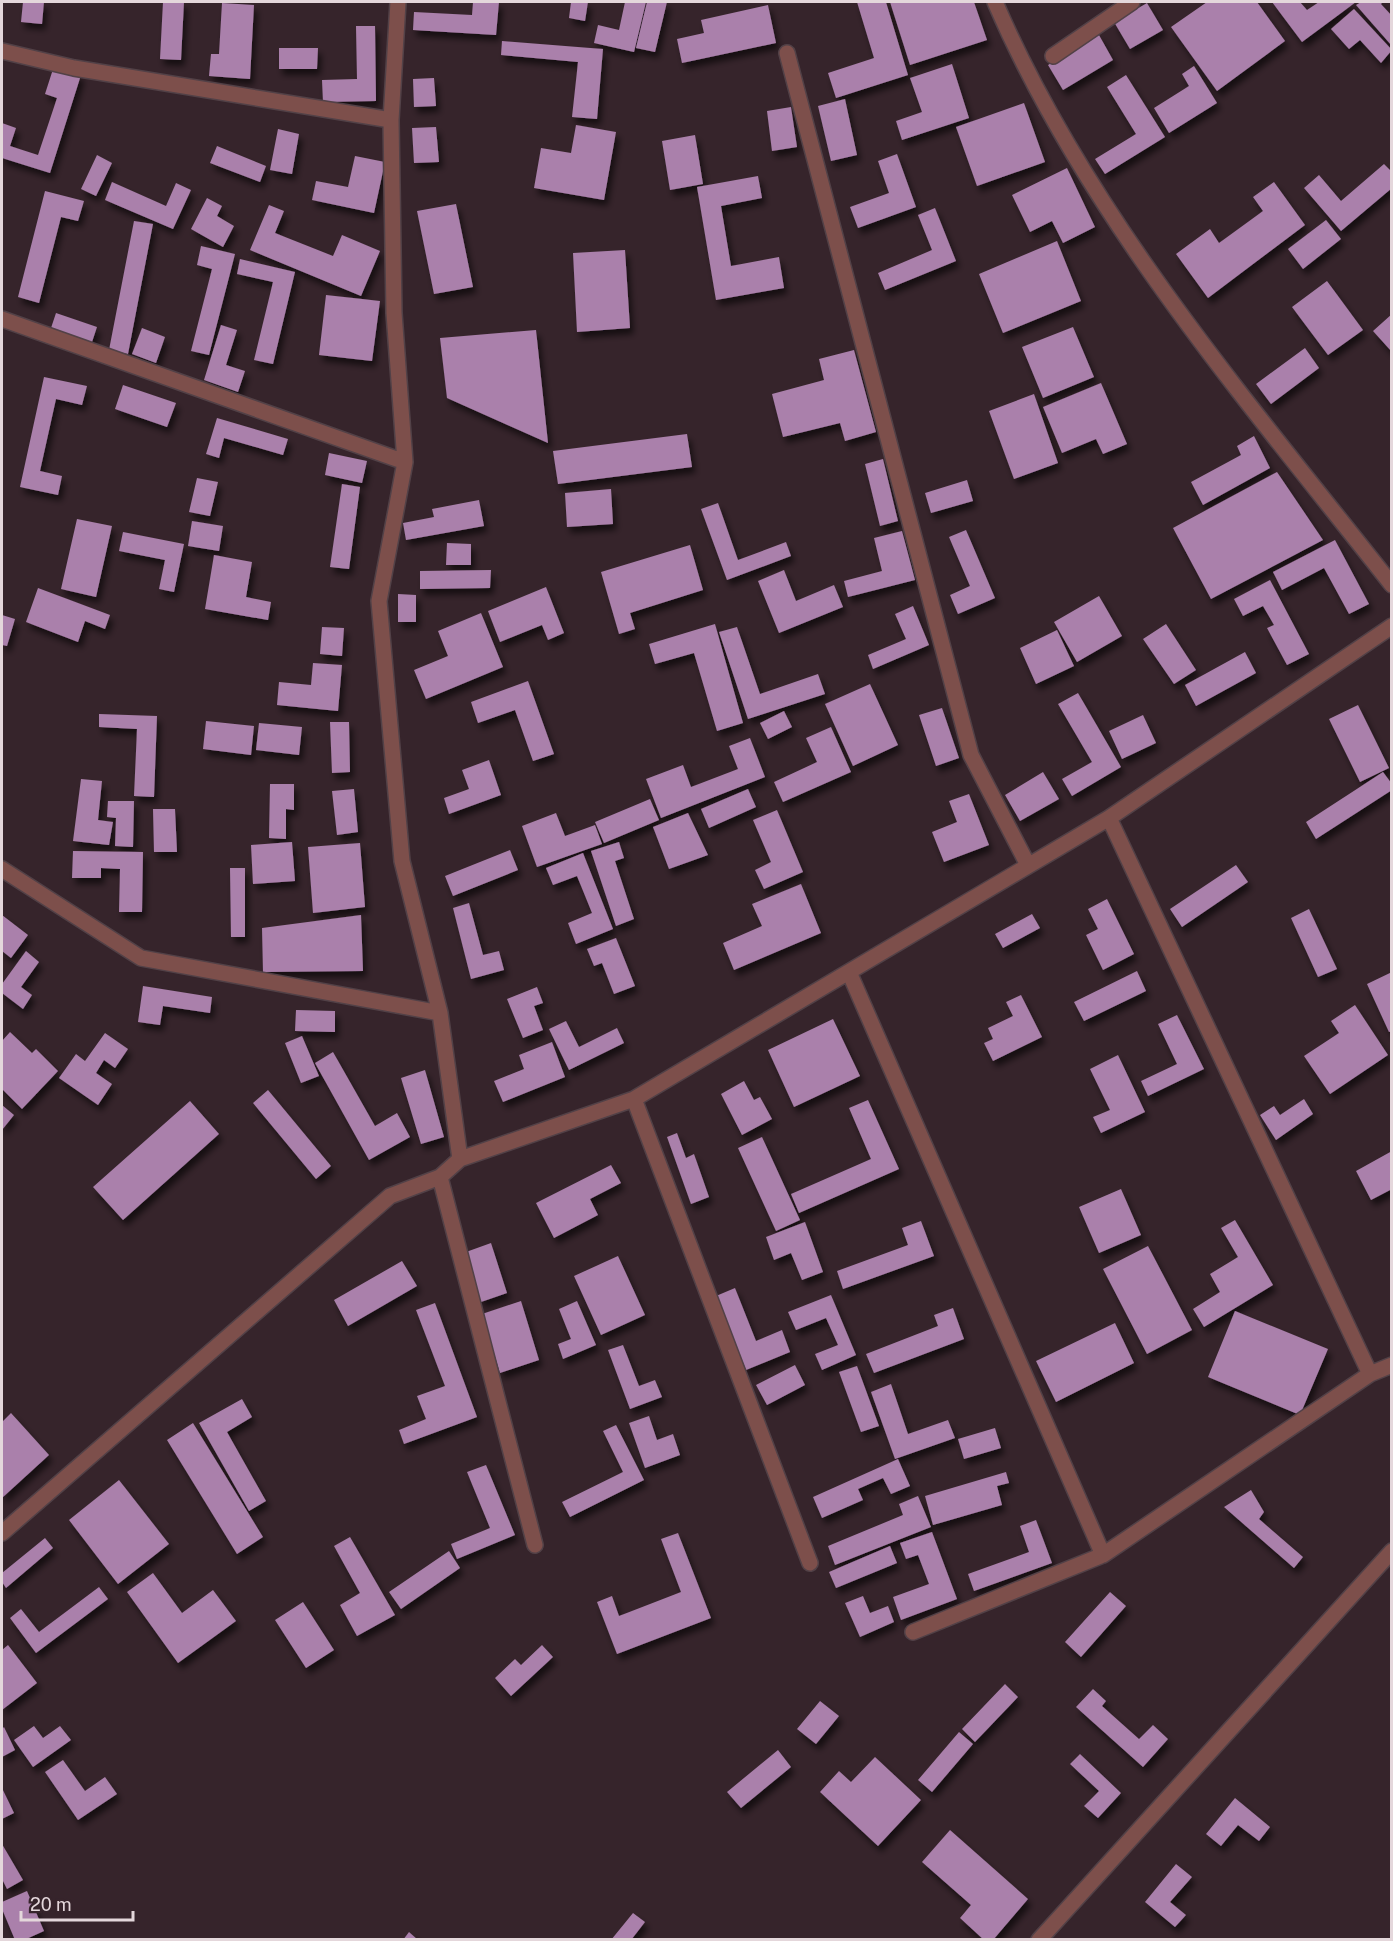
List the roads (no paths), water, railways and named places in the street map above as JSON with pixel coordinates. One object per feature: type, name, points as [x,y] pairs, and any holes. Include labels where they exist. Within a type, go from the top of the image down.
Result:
[{"type":"street","points":[[398,2],[391,120],[394,313],[405,462],[379,601],[402,861],[440,1013],[460,1159]]},
{"type":"street","points":[[995,2],[1019,58],[1116,224],[1261,418],[1392,585]]},
{"type":"street","points":[[1053,56],[1132,2]]},
{"type":"street","points":[[2,51],[74,68],[391,120]]},
{"type":"street","points":[[788,53],[971,755],[1028,865]]},
{"type":"street","points":[[2,319],[405,462]]},
{"type":"street","points":[[2,1533],[390,1197],[440,1177],[460,1159],[634,1099],[1109,818],[1392,626]]},
{"type":"street","points":[[1109,818],[1370,1374]]},
{"type":"street","points":[[2,869],[141,958],[440,1013]]},
{"type":"street","points":[[849,972],[1103,1555]]},
{"type":"street","points":[[634,1099],[810,1563]]},
{"type":"street","points":[[440,1177],[535,1545]]},
{"type":"street","points":[[914,1632],[1103,1555],[1370,1374],[1392,1365]]},
{"type":"street","points":[[1039,1940],[1392,1551]]}]
